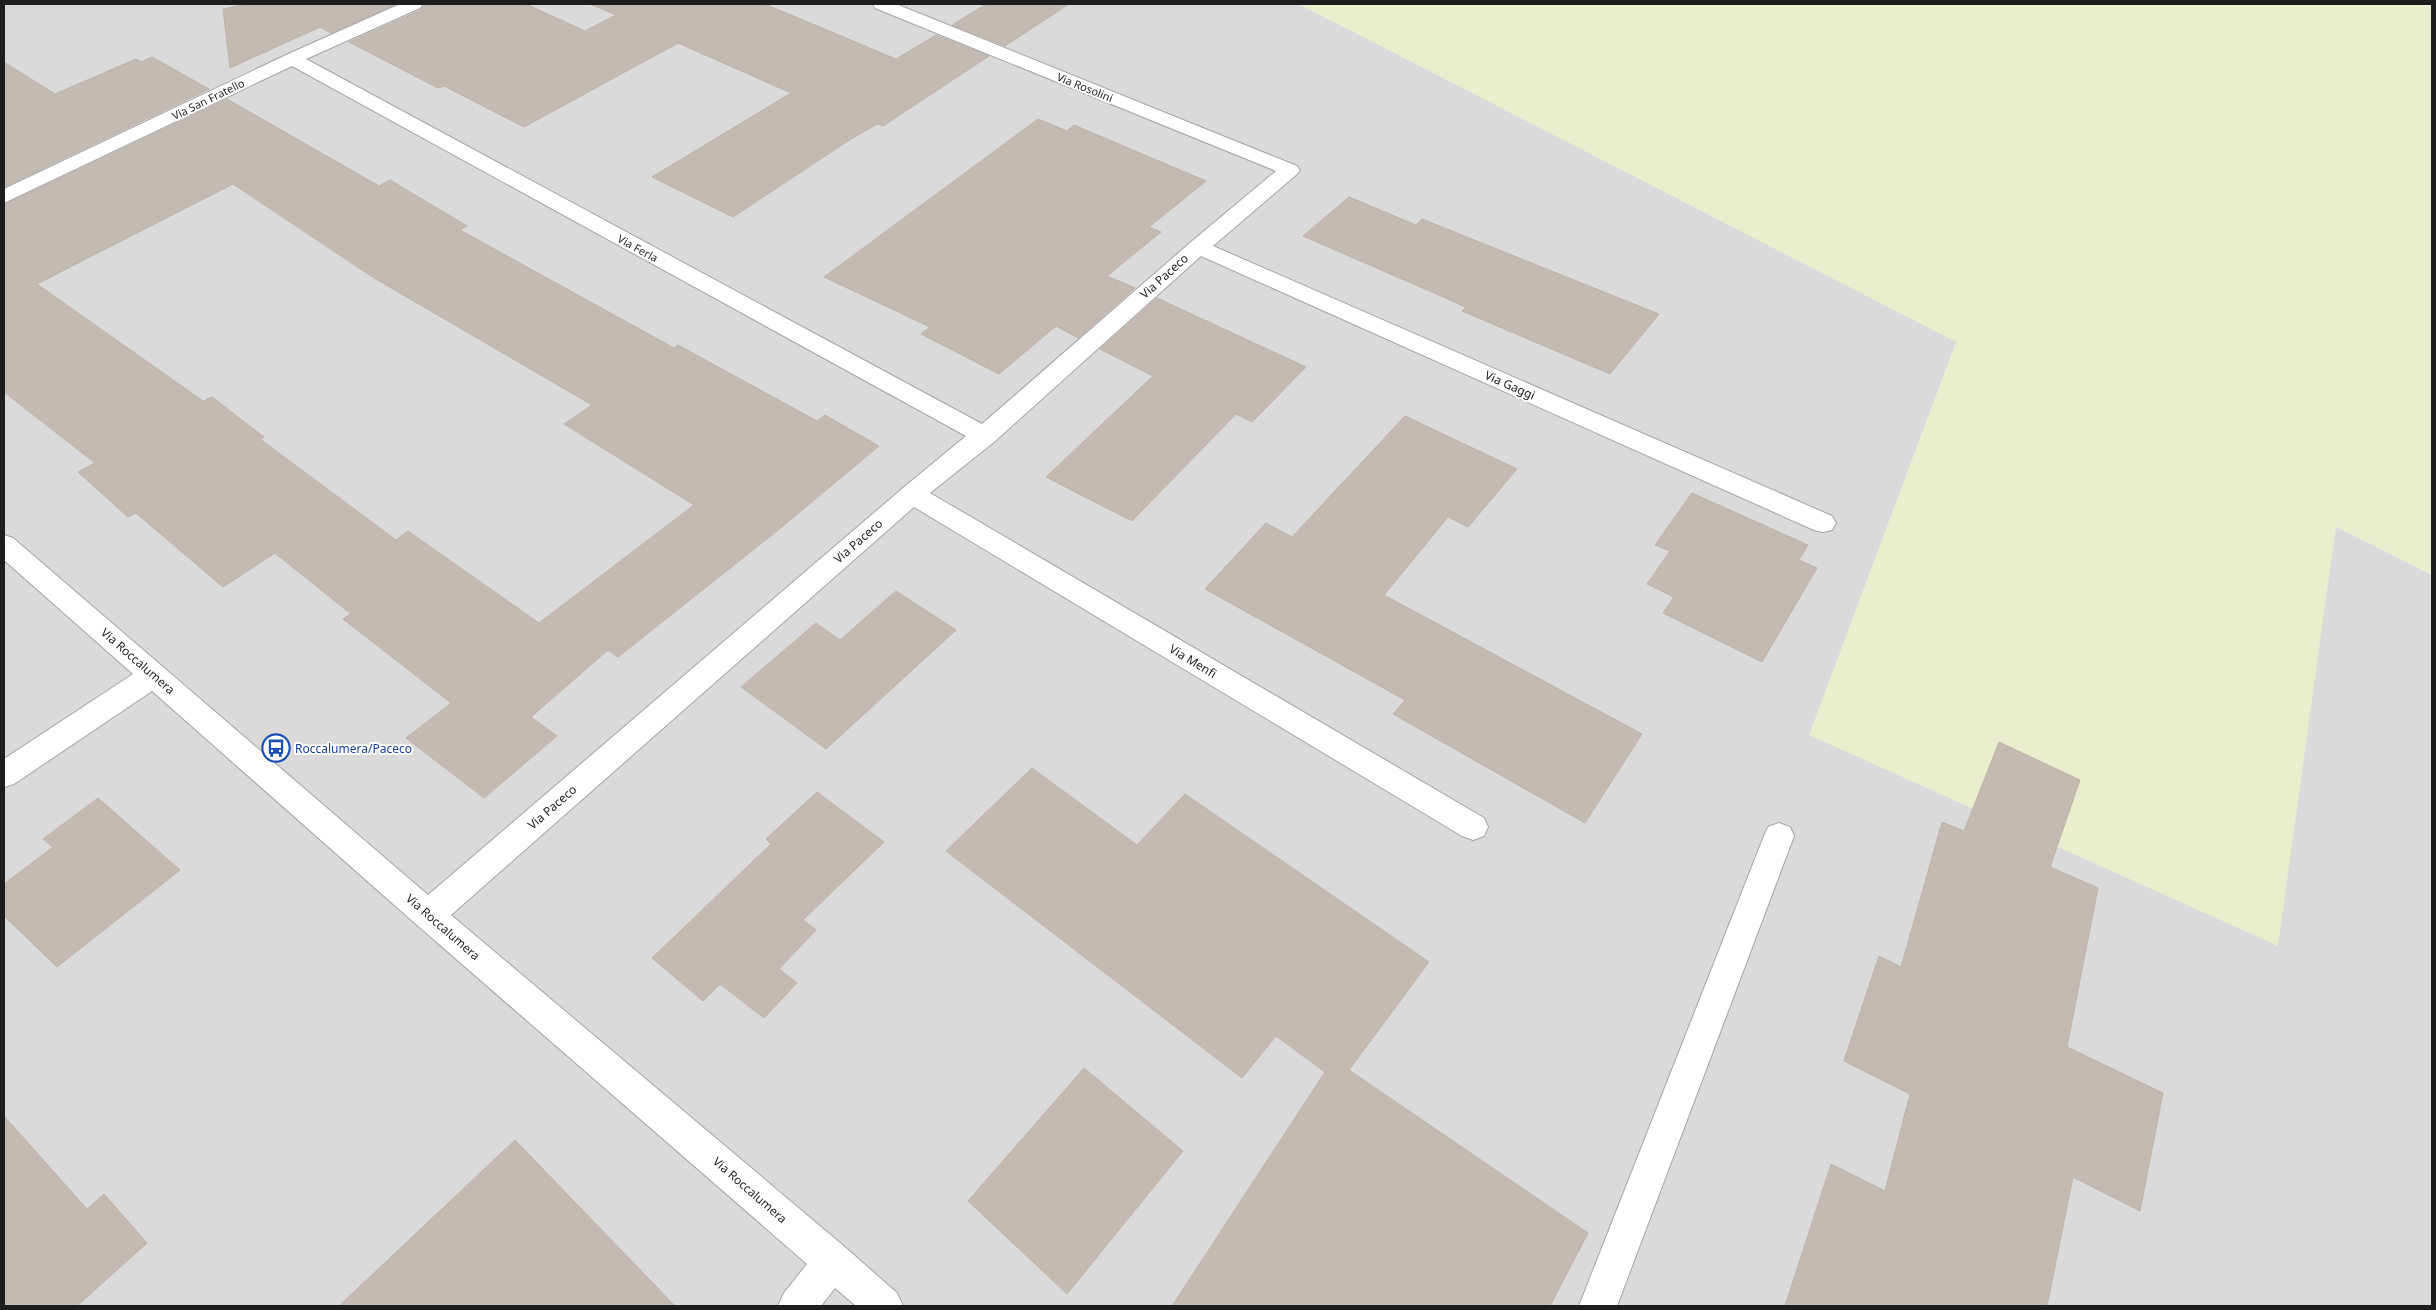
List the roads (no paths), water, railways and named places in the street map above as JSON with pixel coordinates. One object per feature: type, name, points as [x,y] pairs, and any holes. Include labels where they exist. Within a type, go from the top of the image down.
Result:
[{"type":"street","name":"Via San Fratello","points":[[4,196],[292,59],[414,4]]},
{"type":"street","name":"Via Rosolini","points":[[881,4],[1290,170]]},
{"type":"street","name":"Via Ferla","points":[[292,59],[985,436]]},
{"type":"street","name":"Via Paceco","points":[[428,915],[912,494],[985,436],[1198,247],[1290,170]]},
{"type":"street","name":"Via Gaggi","points":[[1198,247],[1823,523]]},
{"type":"street","name":"Via Menfi","points":[[912,494],[1473,827]]},
{"type":"street","name":"Via Roccalumera","points":[[4,545],[428,915],[884,1306]]},
{"type":"street","points":[[4,775],[154,675]]},
{"type":"street","points":[[1598,1306],[1779,836]]},
{"type":"street","points":[[796,1306],[833,1261]]},
{"type":"place","name":"Roccalumera/Paceco","points":[[276,748]]}]
